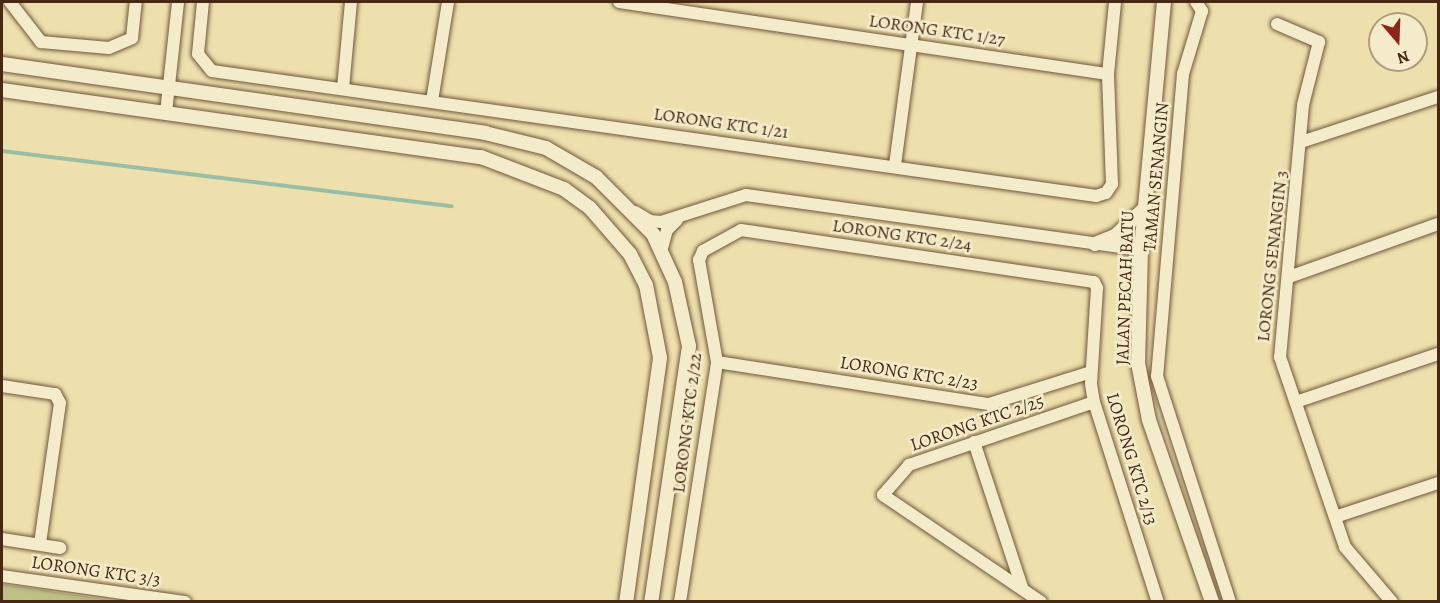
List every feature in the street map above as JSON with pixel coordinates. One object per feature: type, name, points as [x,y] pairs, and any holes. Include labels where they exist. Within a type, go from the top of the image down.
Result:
[{"type":"street","points":[[10,2],[41,42],[109,48],[132,38],[136,2]]},
{"type":"street","points":[[166,113],[178,2]]},
{"type":"street","name":"LORONG KTC 1/21","points":[[203,2],[198,54],[212,71],[895,165],[1096,196],[1106,193],[1112,184],[1108,74],[1115,2]]},
{"type":"street","points":[[343,88],[351,2]]},
{"type":"street","points":[[432,101],[448,2]]},
{"type":"street","name":"LORONG KTC 1/27","points":[[619,2],[1108,74]]},
{"type":"street","points":[[895,165],[917,2]]},
{"type":"street","name":"JALAN PECAH BATU","points":[[1164,2],[1141,250],[1138,363],[1149,420],[1212,602]]},
{"type":"street","name":"TAMAN SENANGIN","points":[[1196,2],[1202,11],[1183,74],[1157,376],[1230,602]]},
{"type":"street","name":"LORONG SENANGIN 3","points":[[1277,24],[1319,42],[1303,105],[1280,357],[1345,546],[1392,602]]},
{"type":"street","points":[[2,64],[485,133],[546,148],[596,177],[632,210],[653,234],[675,282],[689,345],[651,602]]},
{"type":"street","points":[[2,90],[481,157],[564,189],[614,232],[646,285],[660,358],[626,602]]},
{"type":"street","points":[[1301,142],[1438,97]]},
{"type":"street","points":[[632,210],[650,221],[677,220],[746,195],[1141,250]]},
{"type":"street","points":[[1095,244],[1115,236],[1145,208]]},
{"type":"street","points":[[661,252],[663,240],[677,220]]},
{"type":"street","points":[[1288,277],[1438,224]]},
{"type":"street","name":"LORONG KTC 2/24","points":[[703,251],[741,230],[1090,279],[1097,288]]},
{"type":"street","name":"LORONG KTC 2/22","points":[[680,602],[717,362],[708,299],[699,268],[703,251]]},
{"type":"street","name":"LORONG KTC 2/13","points":[[1097,288],[1091,372],[1094,402],[1158,602]]},
{"type":"street","points":[[1296,402],[1438,354]]},
{"type":"street","name":"LORONG KTC 2/23","points":[[717,362],[989,404],[1091,372]]},
{"type":"street","points":[[2,386],[55,394],[60,403],[40,544]]},
{"type":"street","name":"LORONG KTC 2/25","points":[[1022,587],[883,495],[909,465],[1094,402]]},
{"type":"street","points":[[974,442],[1022,587],[1041,602]]},
{"type":"street","points":[[1335,517],[1438,483]]},
{"type":"street","points":[[2,539],[60,548]]},
{"type":"street","name":"LORONG KTC 3/3","points":[[2,576],[185,602]]},
{"type":"green space","points":[[2,584],[116,601],[2,601]]},
{"type":"waterway","points":[[2,151],[452,206]]}]
